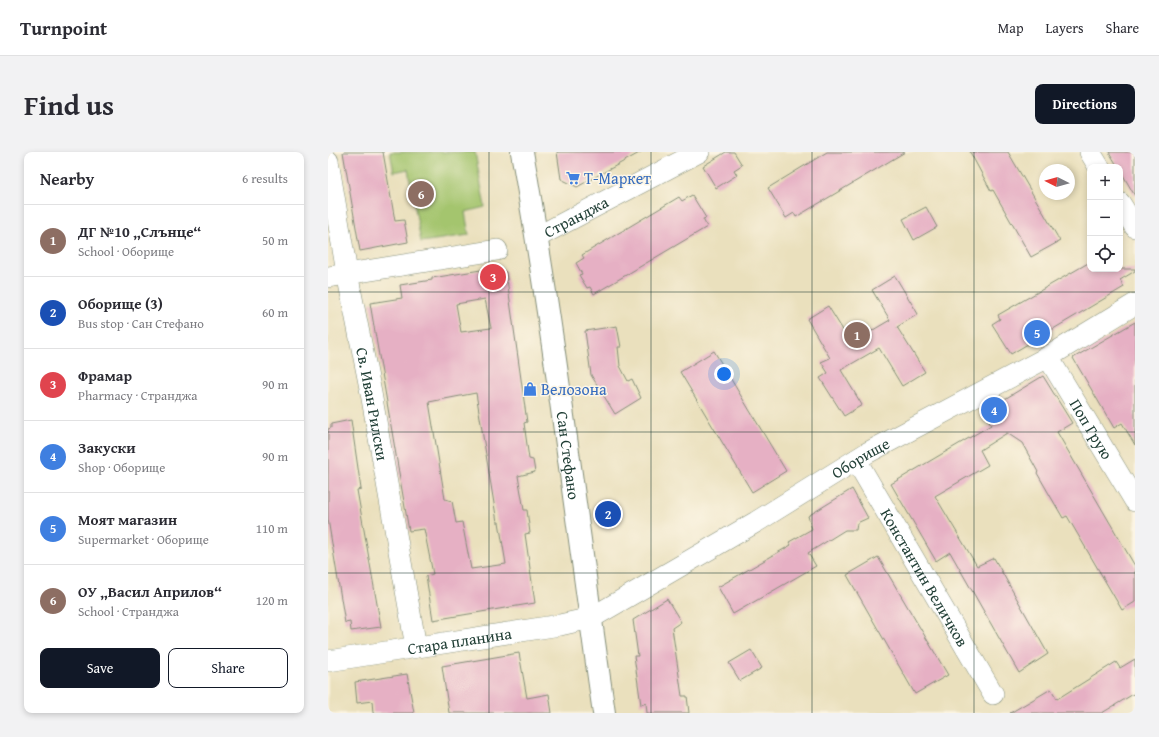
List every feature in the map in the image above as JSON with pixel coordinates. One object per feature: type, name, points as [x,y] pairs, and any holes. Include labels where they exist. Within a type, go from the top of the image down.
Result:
[{"type":"main road","name":"Сан Стефано","points":[[522,152],[537,237],[604,713]]},
{"type":"street","name":"Странджа","points":[[537,237],[699,152]]},
{"type":"street","points":[[1090,152],[1097,164]]},
{"type":"street","name":"Св. Иван Рилски","points":[[328,161],[338,275],[371,393],[416,647]]},
{"type":"street","points":[[1123,208],[1135,227]]},
{"type":"street","points":[[338,275],[497,250]]},
{"type":"street","name":"Оборище","points":[[591,618],[756,522],[856,460],[1048,357],[1135,304]]},
{"type":"street","name":"Поп Грую","points":[[1048,357],[1135,502]]},
{"type":"street","name":"Константин Величков","points":[[856,460],[993,694]]},
{"type":"street","name":"Стара планина","points":[[328,661],[560,625],[591,618]]},
{"type":"green space","points":[[390,152],[475,152],[485,207],[465,212],[469,235],[421,242],[408,169],[394,172]]},
{"type":"building","points":[[343,152],[383,152],[395,221],[404,220],[408,242],[360,251]]},
{"type":"building","points":[[557,152],[641,152],[577,187],[561,179]]},
{"type":"building","points":[[726,152],[734,152],[742,165],[734,170],[737,175],[716,188],[703,166]]},
{"type":"building","points":[[827,152],[905,152],[796,217],[794,213],[786,218],[768,188]]},
{"type":"building","points":[[970,152],[1008,152],[1060,241],[1031,257],[993,190],[991,191]]},
{"type":"building","points":[[1109,152],[1135,152],[1135,196],[1123,175],[1123,164],[1116,164]]},
{"type":"building","points":[[692,195],[706,218],[703,219],[707,227],[594,294],[590,287],[587,288],[579,275],[582,274],[576,263],[584,258],[582,255],[679,197],[682,201]]},
{"type":"building","points":[[926,207],[937,227],[914,240],[903,219]]},
{"type":"building","points":[[1087,264],[1087,272],[1123,272],[1123,269],[1135,269],[1135,271],[1120,280],[1124,287],[1011,354],[992,324],[1000,319],[998,315]]},
{"type":"building","points":[[499,267],[506,272],[527,422],[524,423],[529,459],[533,460],[535,472],[518,476],[524,510],[527,510],[530,533],[525,534],[535,603],[433,620],[426,576],[433,574],[424,529],[409,531],[370,303],[402,298],[400,285],[432,280],[432,278]],"holes":[[[485,299],[491,328],[461,332],[456,304]],[[476,393],[497,522],[499,522],[506,564],[471,569],[462,522],[456,523],[452,501],[445,499],[429,402]]]},
{"type":"building","points":[[895,276],[918,314],[897,327],[925,372],[902,386],[879,348],[841,370],[862,405],[844,416],[820,378],[828,373],[821,362],[830,358],[807,319],[828,306],[851,343],[890,320],[872,290]]},
{"type":"building","points":[[1135,322],[1135,445],[1122,423],[1114,428],[1073,358]]},
{"type":"building","points":[[617,326],[621,347],[618,347],[620,366],[628,381],[632,379],[641,398],[615,414],[591,375],[585,331]]},
{"type":"building","points":[[714,351],[786,471],[752,492],[680,372]]},
{"type":"building","points":[[1043,376],[1072,423],[1057,432],[1135,566],[1135,602],[1122,610],[1067,516],[1063,518],[1037,473],[1038,472],[1022,443],[1007,433],[980,450],[988,465],[935,496],[977,566],[994,558],[1048,654],[1019,673],[950,552],[936,561],[891,484],[991,425],[983,412]]},
{"type":"building","points":[[351,420],[361,489],[357,490],[381,627],[351,631],[350,622],[345,623],[328,519],[328,429],[331,428],[331,424]]},
{"type":"building","points":[[852,489],[868,518],[857,523],[856,530],[845,530],[808,553],[816,566],[733,614],[718,587],[791,545],[789,542],[812,529],[808,516]]},
{"type":"building","points":[[878,557],[948,675],[915,694],[847,575]]},
{"type":"building","points":[[667,599],[681,622],[672,628],[682,696],[687,696],[689,713],[647,713],[646,703],[641,705],[634,656],[638,656],[633,620]]},
{"type":"building","points":[[751,650],[762,668],[740,681],[729,663]]},
{"type":"building","points":[[519,653],[527,698],[549,694],[552,713],[449,713],[442,666]]},
{"type":"building","points":[[1135,659],[1135,693],[1102,713],[1010,713],[1051,689],[1057,699],[1116,662],[1120,668]]},
{"type":"building","points":[[407,674],[414,713],[373,713],[372,701],[357,703],[355,682]]},
{"type":"place","name":"Т-Маркет","points":[[573,178]]},
{"type":"place","name":"ОУ „Васил Априлов“","points":[[421,194]]},
{"type":"place","name":"Фрамар","points":[[493,277]]},
{"type":"place","name":"Моят магазин","points":[[1037,333]]},
{"type":"place","name":"ДГ №10 „Слънце“","points":[[857,335]]},
{"type":"place","name":"Велозона","points":[[530,389]]},
{"type":"place","name":"Закуски","points":[[994,410]]},
{"type":"place","name":"Оборище (3)","points":[[608,514]]}]
